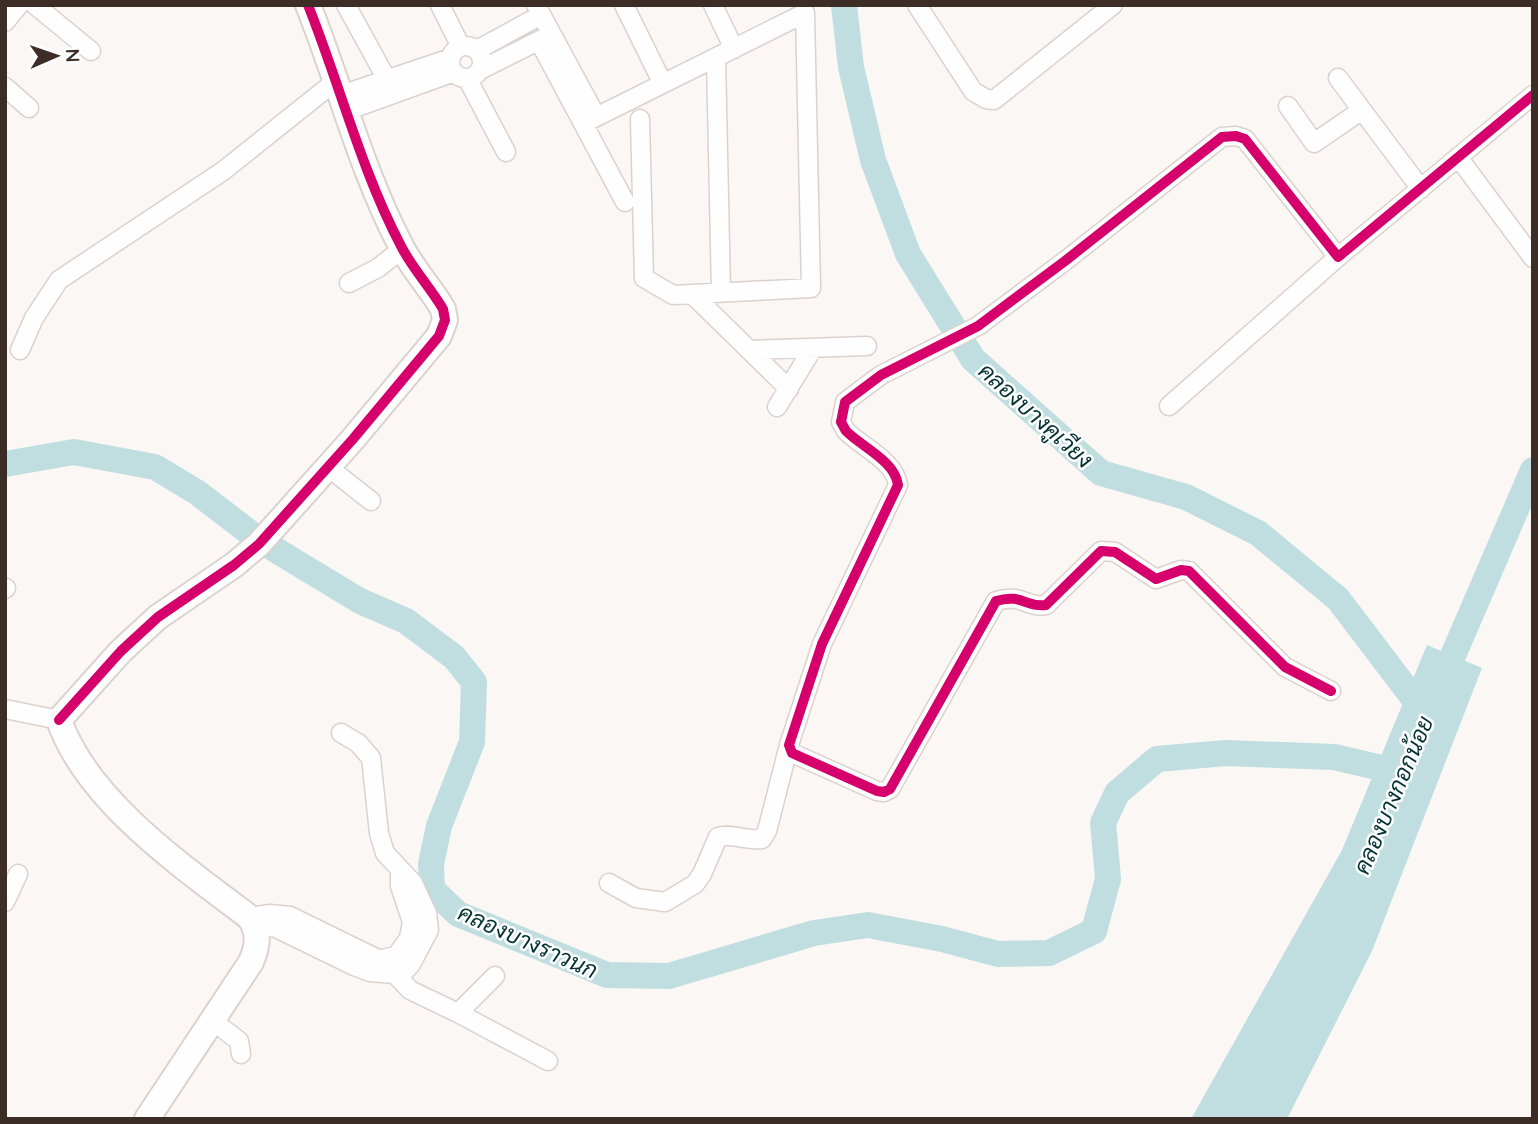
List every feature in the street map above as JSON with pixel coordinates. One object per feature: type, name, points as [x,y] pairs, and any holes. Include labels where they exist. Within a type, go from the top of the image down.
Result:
[{"type":"street","points":[[5,22],[19,5]]},
{"type":"street","points":[[35,5],[91,51]]},
{"type":"street","points":[[59,720],[121,651],[158,617],[260,544],[439,337],[445,320],[443,309],[402,249],[359,153],[308,5]]},
{"type":"street","points":[[346,5],[390,87]]},
{"type":"street","points":[[440,5],[506,152]]},
{"type":"street","points":[[625,5],[663,83]]},
{"type":"street","points":[[713,5],[734,49]]},
{"type":"street","points":[[916,5],[973,90],[986,99],[994,100],[1114,5]]},
{"type":"street","points":[[590,120],[734,49],[806,9],[811,288],[673,295],[643,278],[640,119]]},
{"type":"street","points":[[465,63],[539,10],[545,37],[590,120],[625,202]]},
{"type":"street","points":[[20,350],[34,318],[59,280],[341,95],[390,87],[545,37]]},
{"type":"street","points":[[716,58],[721,292]]},
{"type":"street","points":[[1339,78],[1421,189]]},
{"type":"street","points":[[5,87],[29,108]]},
{"type":"street","points":[[1170,405],[1338,257],[1533,95]]},
{"type":"street","points":[[1288,106],[1314,143],[1362,110]]},
{"type":"street","points":[[609,883],[636,898],[665,902],[695,884],[718,837],[724,835],[750,841],[762,839],[767,831],[789,745],[822,644],[898,485],[891,468],[846,431],[841,422],[845,402],[881,375],[978,326],[1222,137],[1236,136],[1245,139],[1338,257]]},
{"type":"street","points":[[1458,157],[1533,258]]},
{"type":"street","points":[[349,283],[378,268],[402,249]]},
{"type":"street","points":[[692,294],[789,389]]},
{"type":"street","points":[[749,350],[867,346]]},
{"type":"street","points":[[777,407],[813,348]]},
{"type":"street","points":[[328,467],[371,502]]},
{"type":"street","points":[[789,745],[792,753],[877,791],[890,789],[996,601],[1016,598],[1039,606],[1046,605],[1101,551],[1115,552],[1156,579],[1181,570],[1189,571],[1285,667],[1331,691]]},
{"type":"street","points":[[5,709],[59,720]]},
{"type":"street","points":[[59,720],[65,737],[92,781],[176,861],[253,923],[274,927],[362,969],[396,974],[404,972],[411,964],[429,930],[427,913],[413,883],[385,853],[379,833],[371,758],[358,743],[341,733]]},
{"type":"street","points":[[253,923],[270,914],[290,916],[380,960],[397,955],[409,938],[412,922],[400,886],[400,870]]},
{"type":"street","points":[[5,902],[18,874]]},
{"type":"street","points":[[147,1119],[251,962],[257,946],[253,923]]},
{"type":"street","points":[[396,974],[410,990],[548,1061]]},
{"type":"street","points":[[458,1013],[495,976]]},
{"type":"street","points":[[213,1021],[239,1041],[241,1054]]},
{"type":"water","points":[[1427,645],[1482,668],[1372,951],[1287,1119],[1191,1119],[1342,850]]},
{"type":"waterway","name":"คลองบางคูเวียง","points":[[844,5],[851,67],[873,160],[908,254],[973,359],[1101,473],[1186,497],[1258,533],[1338,599],[1427,716]]},
{"type":"waterway","name":"คลองบางราวนก","points":[[5,464],[74,452],[155,467],[198,493],[279,552],[360,601],[406,621],[454,657],[474,682],[472,742],[439,826],[431,864],[432,889],[458,914],[607,975],[669,976],[814,933],[868,925],[942,939],[998,954],[1049,953],[1094,931],[1108,879],[1103,823],[1117,793],[1157,759],[1226,753],[1334,757],[1403,773]]},
{"type":"waterway","name":"คลองบางกอกน้อย","points":[[1439,688],[1533,470]]},
{"type":"cycle path","points":[[59,720],[121,651],[158,617],[234,565],[259,544],[353,439],[439,336],[445,320],[443,309],[405,254],[374,188],[308,5]]},
{"type":"cycle path","points":[[1331,691],[1285,667],[1189,571],[1181,570],[1156,579],[1115,552],[1101,551],[1046,605],[1033,605],[1012,599],[996,601],[890,789],[877,791],[792,753],[789,745],[822,644],[898,485],[891,469],[846,431],[841,422],[845,402],[881,375],[978,326],[1222,137],[1236,136],[1245,139],[1338,257],[1533,95]]}]
